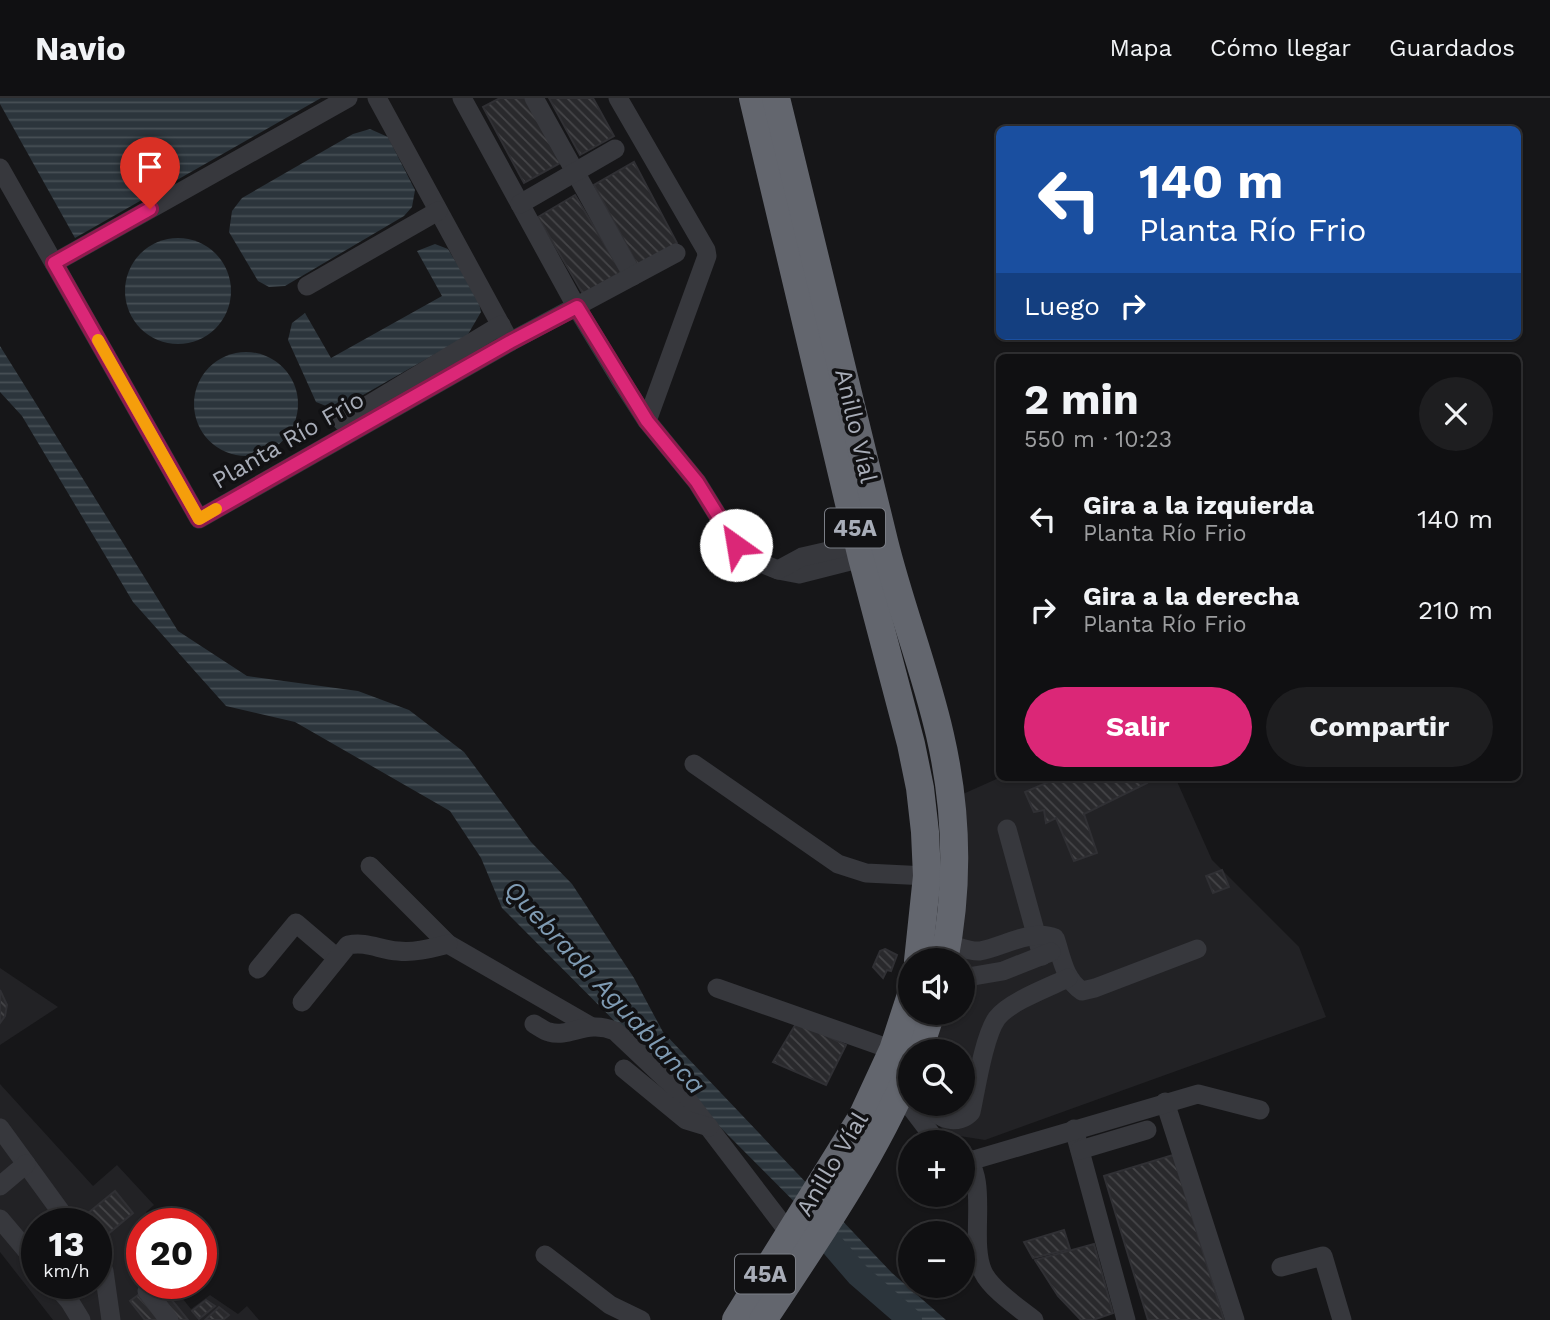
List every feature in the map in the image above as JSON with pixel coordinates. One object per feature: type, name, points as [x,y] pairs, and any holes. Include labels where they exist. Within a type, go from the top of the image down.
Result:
[{"type":"highway","name":"Anillo Víal","points":[[753,98],[860,551],[920,788],[927,876],[919,948]]},
{"type":"highway","name":"Anillo Víal","points":[[776,98],[884,545],[942,744],[952,802],[954,838],[952,909],[947,948]]},
{"type":"highway","name":"Anillo Víal","points":[[846,1165],[862,1117],[898,1074]]},
{"type":"highway","name":"Anillo Víal","points":[[736,1320],[846,1165],[898,1078]]},
{"type":"highway","name":"Anillo Víal","points":[[763,1320],[798,1236]]},
{"type":"lane","points":[[54,263],[348,98]]},
{"type":"lane","points":[[342,421],[506,334],[377,98]]},
{"type":"lane","points":[[462,98],[577,307],[647,421],[697,482],[736,545],[751,559],[778,570],[802,557],[860,551]]},
{"type":"lane","points":[[534,98],[633,276]]},
{"type":"lane","points":[[618,98],[707,256],[647,421]]},
{"type":"lane","points":[[520,204],[615,149]]},
{"type":"lane","name":"Planta Río Frio","points":[[0,168],[199,519],[506,334],[577,307],[676,253]]},
{"type":"lane","points":[[307,286],[438,211]]},
{"type":"lane","points":[[694,764],[838,864],[866,873],[927,876]]},
{"type":"lane","points":[[1007,829],[1036,934]]},
{"type":"lane","points":[[370,866],[449,944],[590,1026]]},
{"type":"lane","points":[[258,969],[296,923],[337,958]]},
{"type":"lane","points":[[975,952],[1036,934],[1055,938],[1050,952],[1003,971],[975,976]]},
{"type":"lane","points":[[302,1002],[348,945],[360,942],[397,951],[417,951],[449,944]]},
{"type":"lane","points":[[1050,952],[1073,985],[1082,991],[1197,949]]},
{"type":"lane","points":[[975,1096],[991,1030],[998,1017],[1010,1007],[1068,978]]},
{"type":"lane","points":[[717,988],[898,1063]]},
{"type":"lane","points":[[534,1024],[548,1032],[560,1033],[590,1026],[602,1026],[615,1031],[687,1099],[798,1236]]},
{"type":"lane","points":[[624,1069],[686,1120],[709,1127]]},
{"type":"lane","points":[[975,1155],[1198,1094],[1260,1110]]},
{"type":"lane","points":[[1166,1102],[1235,1320]]},
{"type":"lane","points":[[940,1116],[959,1119],[968,1116]]},
{"type":"lane","points":[[0,1128],[58,1208]]},
{"type":"lane","points":[[1074,1129],[1126,1320]]},
{"type":"lane","points":[[1080,1150],[1147,1130]]},
{"type":"lane","points":[[0,1186],[26,1164]]},
{"type":"lane","points":[[975,1179],[978,1255],[982,1270],[988,1280],[1034,1320]]},
{"type":"lane","points":[[0,1219],[21,1244]]},
{"type":"lane","points":[[545,1255],[610,1305],[641,1320]]},
{"type":"lane","points":[[1281,1267],[1323,1256],[1342,1320]]},
{"type":"lane","points":[[67,1299],[81,1320]]},
{"type":"lane","points":[[108,1299],[111,1320]]},
{"type":"lane","points":[[152,1299],[169,1320]]},
{"type":"shaded area","points":[[996,779],[1177,781],[1212,860],[1299,947],[1326,1017],[985,1140],[975,1138],[975,1130],[943,1130],[930,1116],[975,1116],[975,1039],[935,1039],[942,1025],[975,1025],[975,948],[959,948],[962,904],[954,798]]},
{"type":"shaded area","points":[[0,968],[58,1007],[0,1045]]},
{"type":"shaded area","points":[[0,1084],[93,1186],[117,1165],[154,1205],[151,1208],[126,1208],[126,1299],[183,1299],[191,1309],[205,1299],[216,1299],[238,1314],[247,1306],[259,1320],[53,1320],[37,1299],[112,1299],[112,1208],[21,1208],[21,1279],[0,1252]]},
{"type":"water","points":[[0,98],[321,98],[75,238],[0,104]]},
{"type":"water","points":[[370,129],[388,137],[415,190],[412,207],[404,216],[285,286],[269,287],[258,281],[229,232],[232,211],[242,198],[353,134]]},
{"type":"water","points":[[178,238],[198,242],[216,253],[227,271],[231,291],[227,311],[216,329],[198,340],[178,344],[158,340],[140,329],[129,311],[125,291],[129,271],[140,253],[158,242]]},
{"type":"water","points":[[435,244],[448,249],[478,298],[481,312],[467,336],[349,403],[331,408],[316,402],[288,340],[292,323],[305,313],[331,358],[442,296],[417,251]]},
{"type":"water","points":[[0,346],[178,631],[247,676],[358,691],[409,710],[464,752],[531,842],[572,884],[634,978],[663,1032],[898,1278],[898,1298],[921,1298],[946,1320],[912,1320],[502,908],[481,858],[450,811],[295,722],[226,706],[133,602],[22,416],[0,392]]},
{"type":"water","points":[[246,352],[266,356],[289,375],[294,384],[298,404],[294,424],[275,447],[266,452],[246,456],[226,452],[203,433],[198,424],[194,404],[198,384],[217,361],[226,356]]},
{"type":"building","points":[[500,98],[527,98],[562,162],[524,183],[483,107]]},
{"type":"building","points":[[549,98],[593,98],[614,136],[580,155]]},
{"type":"building","points":[[634,162],[677,243],[638,266],[594,185]]},
{"type":"building","points":[[575,195],[621,272],[583,294],[538,217]]},
{"type":"building","points":[[1051,781],[1147,783],[1084,814],[1097,853],[1074,861],[1056,818],[1046,823],[1044,810],[1034,812],[1025,792]]},
{"type":"building","points":[[1222,870],[1229,887],[1213,893],[1206,876]]},
{"type":"building","points":[[885,949],[897,955],[891,971],[887,970],[883,978],[873,967],[880,951]]},
{"type":"building","points":[[0,990],[7,1005],[5,1016],[0,1023]]},
{"type":"building","points":[[797,1022],[846,1045],[826,1085],[773,1062]]},
{"type":"building","points":[[1173,1155],[1224,1320],[1148,1320],[1104,1176]]},
{"type":"building","points":[[115,1191],[129,1208],[126,1208],[126,1219],[112,1231],[112,1208],[94,1208]]},
{"type":"building","points":[[1064,1230],[1070,1249],[1033,1258],[1024,1242]]},
{"type":"building","points":[[1094,1244],[1113,1313],[1093,1320],[1081,1320],[1058,1296],[1035,1260]]},
{"type":"building","points":[[141,1299],[159,1320],[145,1320],[130,1301]]},
{"type":"building","points":[[160,1299],[171,1299],[188,1320],[176,1320]]},
{"type":"building","points":[[206,1300],[215,1306],[199,1319],[192,1311]]},
{"type":"building","points":[[219,1307],[229,1315],[223,1320],[205,1320]]},
{"type":"waterway","name":"Quebrada Aguablanca","points":[[809,1218],[858,1275],[910,1320]]},
{"type":"slow traffic","points":[[98,340],[199,519],[216,509]]},
{"type":"route","points":[[150,209],[54,263],[199,519],[510,342],[577,307],[647,421],[697,482],[736,545]]}]
